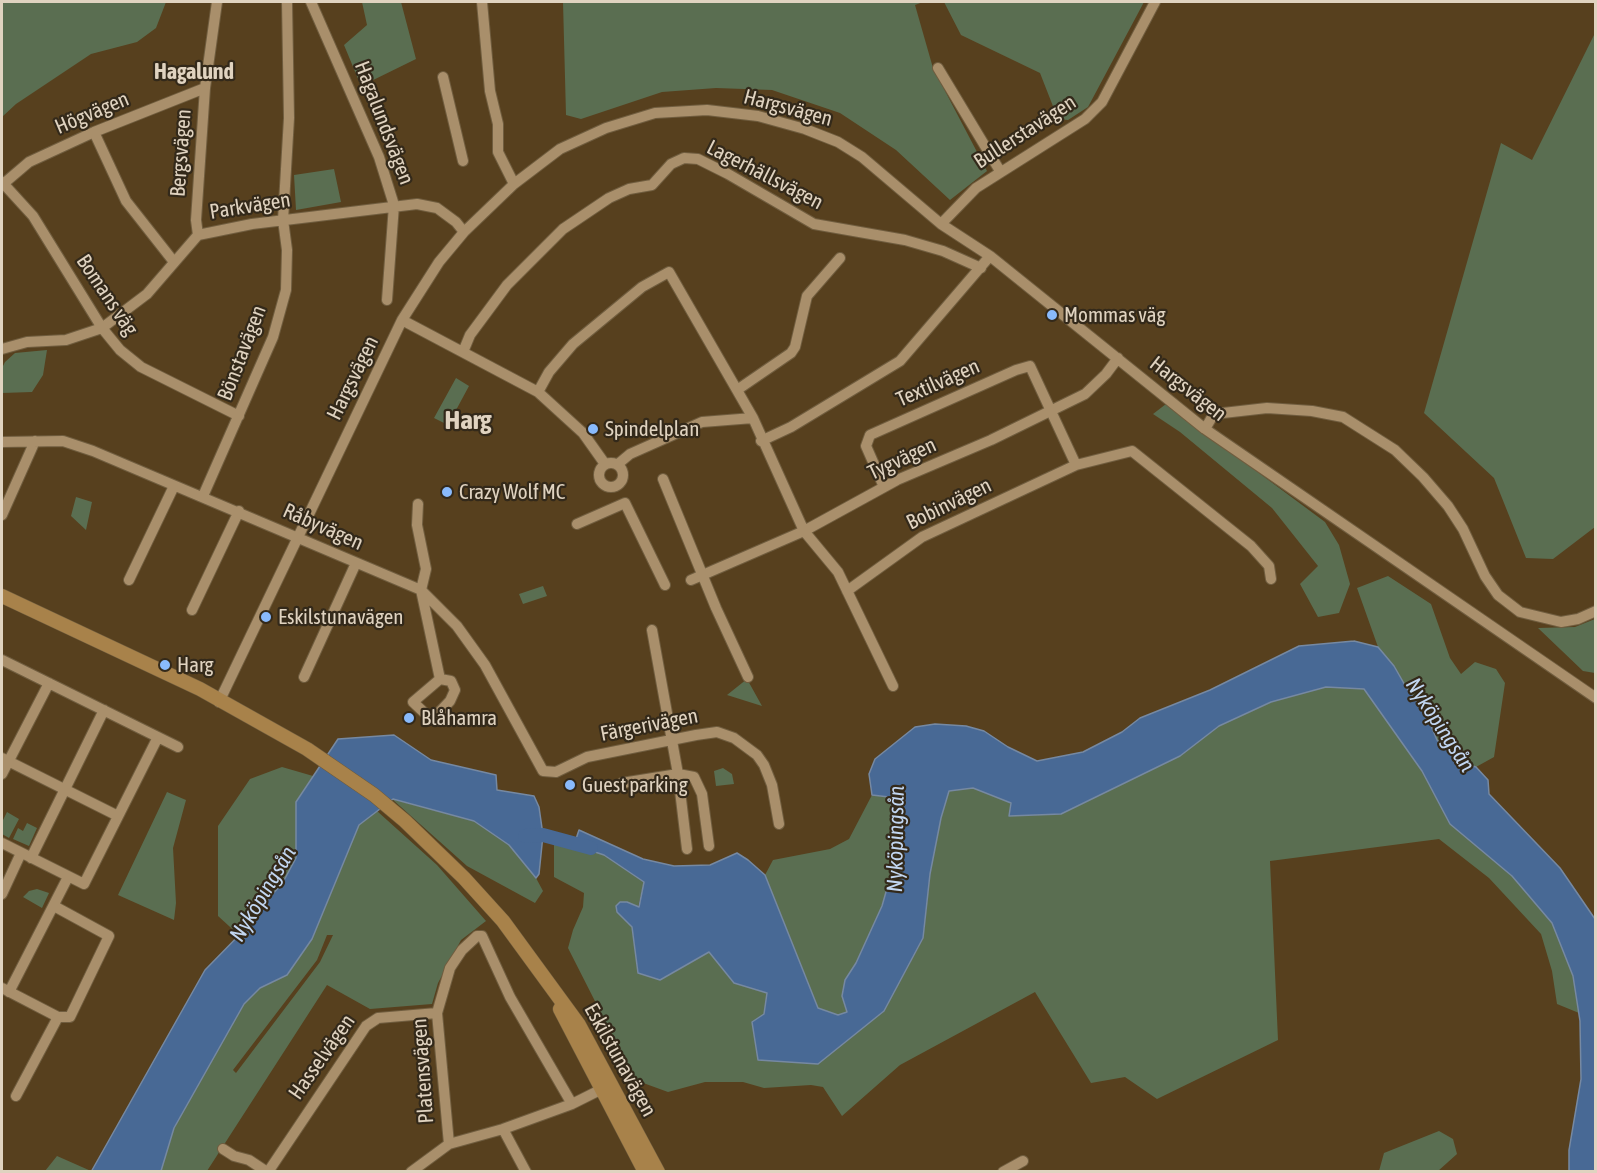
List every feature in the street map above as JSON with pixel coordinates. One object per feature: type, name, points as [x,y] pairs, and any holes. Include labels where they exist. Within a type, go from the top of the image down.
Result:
[{"type":"main road","name":"Eskilstunavägen","points":[[2,596],[200,689],[219,702],[307,749],[374,795],[405,821],[464,878],[503,921],[579,1025],[645,1172]]},
{"type":"main road","name":"Eskilstunavägen","points":[[2,605],[198,695],[219,702]]},
{"type":"main road","name":"Eskilstunavägen","points":[[606,1087],[658,1172]]},
{"type":"street","name":"Bergsvägen","points":[[198,235],[196,220],[205,87],[217,2]]},
{"type":"street","name":"Bönstavägen","points":[[202,496],[273,337],[286,290],[288,250],[283,220],[289,118],[287,2]]},
{"type":"street","name":"Hagalundsvägen","points":[[311,2],[379,156],[394,205],[387,300]]},
{"type":"street","points":[[482,2],[490,91],[498,124],[498,152],[514,184]]},
{"type":"street","name":"Bullerstavägen","points":[[941,224],[976,188],[1085,119],[1102,102],[1155,2]]},
{"type":"street","points":[[938,68],[1000,171]]},
{"type":"street","points":[[443,77],[463,160]]},
{"type":"street","name":"Högvägen","points":[[2,184],[29,162],[94,132],[205,87]]},
{"type":"street","name":"Hargsvägen","points":[[219,702],[402,321],[439,262],[464,232],[514,184],[560,149],[606,129],[655,113],[707,110],[758,116],[805,129],[838,142],[862,157],[941,224],[990,256],[1205,429],[1596,698]]},
{"type":"street","points":[[94,132],[126,201],[174,262]]},
{"type":"street","name":"Lagerhällsvägen","points":[[463,352],[470,335],[507,285],[563,229],[609,198],[629,189],[652,185],[671,164],[684,159],[698,159],[813,224],[905,240],[943,251],[981,268]]},
{"type":"street","name":"Bomans väg","points":[[2,184],[33,216],[102,328],[120,350],[141,367],[239,416]]},
{"type":"street","name":"Parkvägen","points":[[2,349],[27,342],[66,340],[102,328],[147,294],[198,235],[283,220],[417,204],[437,208],[456,222],[464,232]]},
{"type":"street","points":[[762,441],[791,427],[900,361],[990,256]]},
{"type":"street","points":[[737,390],[791,353],[795,347],[807,296],[840,258]]},
{"type":"street","points":[[538,392],[549,372],[573,345],[642,287],[669,272],[753,418],[804,531],[838,572],[893,686]]},
{"type":"street","points":[[402,321],[538,392],[583,433],[605,464]]},
{"type":"street","name":"Tygvägen","points":[[691,580],[804,531],[884,487],[1053,411],[1085,394],[1106,374],[1118,358]]},
{"type":"street","name":"Textilvägen","points":[[884,487],[866,446],[870,435],[1016,370],[1030,366],[1053,411]]},
{"type":"street","points":[[1205,429],[1212,417],[1223,412],[1267,408],[1312,411],[1343,417],[1395,450],[1442,499],[1463,529],[1485,576],[1498,596],[1520,612],[1561,622],[1578,619],[1596,611]]},
{"type":"street","points":[[1053,411],[1076,465]]},
{"type":"street","points":[[605,464],[618,464],[630,454],[702,422],[753,418]]},
{"type":"street","points":[[2,515],[35,441]]},
{"type":"street","name":"Råbyvägen","points":[[2,442],[63,441],[239,511],[421,590],[457,626],[485,665],[543,771]]},
{"type":"street","name":"Bobinvägen","points":[[847,591],[922,537],[1076,465],[1132,451],[1251,546],[1269,566],[1271,579]]},
{"type":"street","points":[[605,464],[599,475],[602,483],[609,487],[617,486],[622,481],[624,474],[618,464]]},
{"type":"street","points":[[663,479],[748,677]]},
{"type":"street","points":[[129,580],[174,486]]},
{"type":"street","points":[[617,486],[665,585]]},
{"type":"street","points":[[577,524],[625,502]]},
{"type":"street","points":[[418,504],[417,525],[426,569],[421,590],[440,679]]},
{"type":"street","points":[[192,610],[239,511]]},
{"type":"street","points":[[304,677],[356,563]]},
{"type":"street","points":[[652,630],[678,774],[687,849]]},
{"type":"street","points":[[2,660],[178,747]]},
{"type":"street","points":[[2,774],[5,759],[49,683]]},
{"type":"street","points":[[2,894],[64,790],[104,710]]},
{"type":"street","name":"Färgerivägen","points":[[543,771],[556,772],[587,757],[717,732],[734,738],[757,755],[772,784],[779,824]]},
{"type":"street","points":[[2,843],[84,884],[158,737]]},
{"type":"street","points":[[5,759],[118,816]]},
{"type":"street","points":[[622,783],[678,774],[694,777],[702,794],[709,846]]},
{"type":"street","points":[[54,906],[110,936],[70,1017],[58,1017],[4,991],[54,906],[68,877]]},
{"type":"street","name":"Platensvägen","points":[[449,1144],[437,1013],[450,968],[462,950],[477,936],[482,936],[510,997],[572,1104]]},
{"type":"street","name":"Hasselvägen","points":[[267,1172],[366,1026],[378,1018],[437,1013]]},
{"type":"street","points":[[16,1096],[58,1017]]},
{"type":"street","points":[[411,1172],[449,1144],[503,1130],[572,1104],[606,1087]]},
{"type":"street","points":[[503,1130],[526,1172]]},
{"type":"street","points":[[223,1149],[234,1156],[249,1160],[267,1172]]},
{"type":"street","points":[[1003,1172],[1023,1161]]},
{"type":"green space","points":[[2,2],[166,2],[156,28],[137,42],[91,54],[16,104],[2,117]]},
{"type":"green space","points":[[362,2],[401,2],[416,59],[361,86],[344,45],[367,25]]},
{"type":"green space","points":[[563,2],[923,2],[915,5],[933,68],[987,171],[950,200],[896,150],[840,113],[772,90],[716,88],[662,92],[581,119],[566,115]]},
{"type":"green space","points":[[944,2],[1144,2],[1088,107],[1068,120],[1058,119],[1040,73],[961,35]]},
{"type":"green space","points":[[1595,33],[1595,527],[1553,559],[1526,558],[1494,478],[1424,413],[1501,143],[1532,160]]},
{"type":"green space","points":[[334,169],[341,202],[296,210],[294,175]]},
{"type":"green space","points":[[47,350],[43,375],[32,392],[2,393],[2,368],[5,362],[15,353]]},
{"type":"green space","points":[[456,378],[469,386],[448,425],[434,418]]},
{"type":"green space","points":[[1166,404],[1325,522],[1339,545],[1350,584],[1339,613],[1318,617],[1300,584],[1318,566],[1272,508],[1180,432],[1153,414]]},
{"type":"green space","points":[[76,497],[92,502],[86,530],[71,516]]},
{"type":"green space","points":[[1388,576],[1431,604],[1450,658],[1461,674],[1475,662],[1496,669],[1505,683],[1494,757],[1476,767],[1459,762],[1437,740],[1426,714],[1394,666],[1378,647],[1357,588]]},
{"type":"green space","points":[[543,586],[547,596],[523,604],[519,594]]},
{"type":"green space","points":[[1595,619],[1595,673],[1583,671],[1538,628],[1575,627]]},
{"type":"green space","points":[[747,679],[762,706],[727,695]]},
{"type":"green space","points":[[1326,687],[1364,689],[1422,771],[1450,824],[1512,876],[1552,923],[1573,976],[1579,1013],[1557,1004],[1552,971],[1541,934],[1489,878],[1439,839],[1270,861],[1278,1040],[1157,1099],[1125,1077],[1091,1083],[1035,992],[900,1065],[842,1116],[823,1087],[811,1085],[764,1088],[743,1082],[705,1082],[668,1092],[635,1080],[568,948],[583,907],[584,893],[554,877],[554,844],[574,845],[604,855],[644,882],[638,907],[627,902],[617,912],[632,927],[638,973],[660,980],[709,952],[734,983],[767,993],[764,1014],[817,1064],[884,1011],[923,939],[930,874],[949,791],[973,788],[1011,803],[1010,816],[1061,814],[1179,756],[1219,726],[1271,702]]},
{"type":"green space","points":[[282,767],[313,776],[296,802],[296,858],[282,884],[240,936],[218,916],[218,826],[250,779]]},
{"type":"green space","points":[[723,768],[732,774],[734,784],[716,786],[714,771]]},
{"type":"green space","points":[[167,792],[186,800],[173,848],[176,903],[174,920],[118,895]]},
{"type":"green space","points":[[872,795],[889,797],[896,817],[899,846],[882,906],[856,963],[845,981],[842,996],[847,1012],[838,1015],[818,1008],[765,875],[773,860],[830,849],[849,839]]},
{"type":"green space","points":[[392,799],[474,821],[509,845],[536,878],[543,891],[535,903],[467,866]]},
{"type":"green space","points":[[377,811],[437,865],[486,921],[461,940],[438,983],[432,1004],[370,1009],[327,985],[207,1171],[152,1172],[174,1128],[244,1004],[260,988],[287,975],[312,939],[359,825]],"holes":[[[327,935],[333,935],[320,962],[236,1073],[233,1070],[317,960]]]},
{"type":"green space","points":[[7,812],[19,819],[9,838],[2,834],[2,822]]},
{"type":"green space","points":[[27,823],[37,828],[29,846],[13,839],[18,828],[23,831]]},
{"type":"green space","points":[[37,889],[49,893],[42,908],[23,897],[29,891]]},
{"type":"green space","points":[[1439,1131],[1453,1139],[1457,1154],[1438,1171],[1379,1171],[1384,1153]]},
{"type":"green space","points":[[57,1156],[91,1171],[45,1171]]},
{"type":"water","points":[[1354,641],[1378,647],[1394,666],[1426,714],[1437,740],[1459,762],[1476,767],[1488,780],[1489,794],[1560,868],[1595,919],[1595,1171],[1569,1171],[1569,1150],[1581,1079],[1580,1021],[1573,976],[1552,923],[1512,876],[1450,824],[1422,771],[1364,689],[1326,687],[1271,702],[1219,726],[1180,756],[1061,814],[1009,816],[1011,803],[973,788],[949,791],[930,874],[923,938],[884,1011],[818,1064],[758,1060],[752,1022],[764,1014],[767,993],[734,983],[709,952],[660,980],[638,973],[632,927],[617,912],[616,906],[620,902],[627,902],[639,907],[644,882],[604,855],[574,845],[579,830],[643,859],[674,866],[710,865],[737,853],[748,860],[765,875],[818,1008],[838,1015],[847,1012],[842,996],[845,980],[856,963],[882,906],[899,846],[896,817],[889,797],[872,795],[869,774],[875,759],[915,727],[935,724],[966,726],[984,731],[1008,747],[1037,761],[1083,752],[1122,732],[1140,718],[1210,690],[1299,646]]},
{"type":"water","points":[[394,735],[431,760],[496,775],[497,790],[534,796],[539,807],[543,835],[539,874],[536,878],[509,845],[474,821],[393,799],[359,825],[312,939],[287,975],[260,988],[244,1004],[174,1128],[161,1171],[91,1172],[205,970],[251,923],[282,884],[296,858],[296,802],[338,739]]},
{"type":"waterway","name":"Nyköpingsån","points":[[525,836],[543,835],[591,848]]},
{"type":"place","name":"Mommas väg","points":[[1052,315]]},
{"type":"place","name":"Spindelplan","points":[[593,429]]},
{"type":"place","name":"Crazy Wolf MC","points":[[447,492]]},
{"type":"place","name":"Eskilstunavägen","points":[[266,617]]},
{"type":"place","name":"Harg","points":[[165,665]]},
{"type":"place","name":"Blåhamra","points":[[409,718]]},
{"type":"place","name":"Guest parking","points":[[570,785]]},
{"type":"district","name":"Hagalund","points":[[194,72]]},
{"type":"district","name":"Harg","points":[[468,420]]}]
